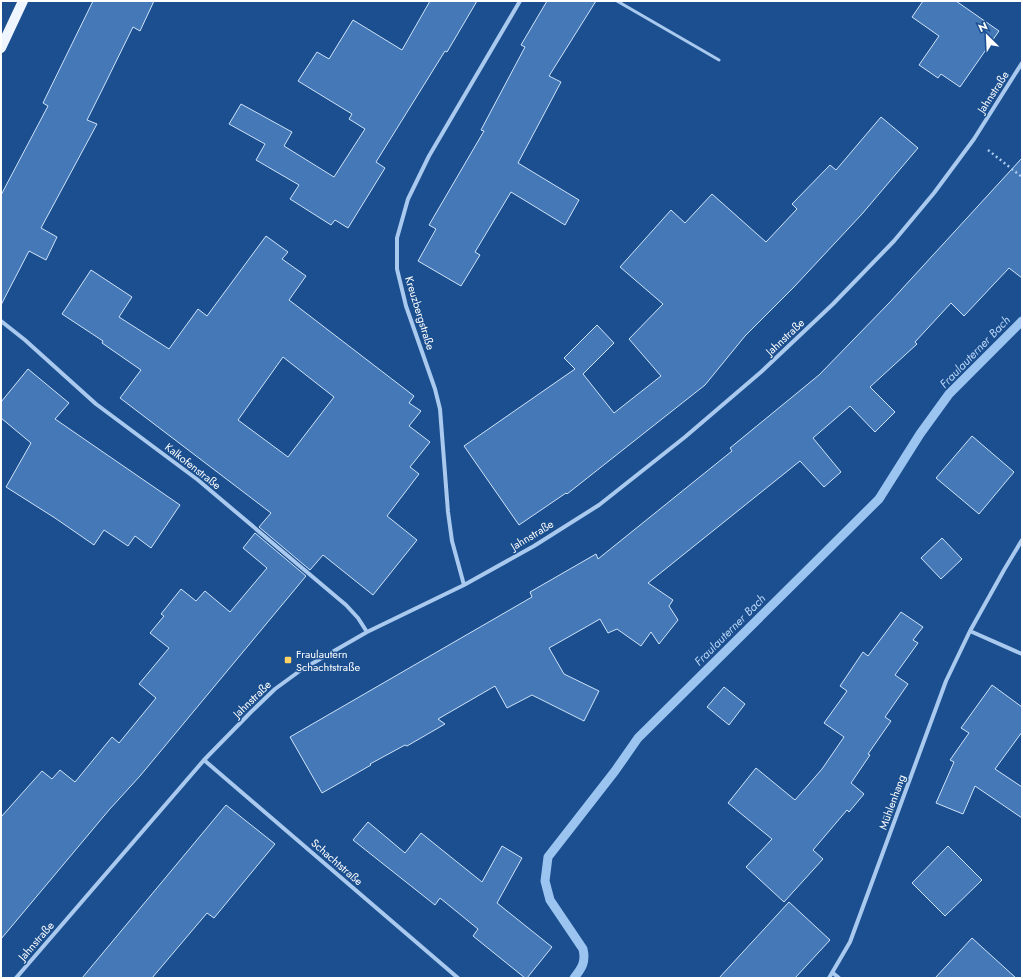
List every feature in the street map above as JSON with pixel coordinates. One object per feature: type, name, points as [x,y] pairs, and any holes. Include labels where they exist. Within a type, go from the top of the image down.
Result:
[{"type":"main road","points":[[1,48],[23,1]]},
{"type":"street","name":"Kreuzbergstraße","points":[[464,585],[452,541],[448,512],[440,409],[435,389],[406,306],[397,269],[397,238],[408,199],[429,156],[520,1]]},
{"type":"street","name":"Jahnstraße","points":[[16,978],[204,760],[275,689],[301,670],[367,632],[464,585],[534,546],[599,505],[685,437],[761,372],[833,304],[894,241],[934,193],[974,139],[1022,63]]},
{"type":"street","name":"Kalkofenstraße","points":[[1,321],[25,340],[96,404],[198,480],[346,605],[358,618],[367,632]]},
{"type":"street","name":"Mühlenhang","points":[[829,978],[850,942],[946,681],[970,631],[1022,540]]},
{"type":"street","points":[[970,631],[1022,654]]},
{"type":"street","name":"Schachtstraße","points":[[204,760],[458,978]]},
{"type":"street","points":[[833,973],[839,978]]},
{"type":"lane","points":[[617,1],[720,60]]},
{"type":"path","points":[[974,139],[1022,177]]},
{"type":"building","points":[[93,1],[154,1],[140,31],[133,27],[87,120],[97,124],[41,228],[57,237],[46,260],[29,251],[1,305],[1,195],[48,106],[43,103]]},
{"type":"building","points":[[430,1],[477,1],[447,52],[445,51],[376,162],[385,168],[348,228],[335,220],[331,225],[290,199],[299,185],[256,160],[265,144],[229,124],[241,104],[292,132],[284,146],[334,177],[365,129],[349,119],[352,114],[298,81],[317,52],[329,59],[353,20],[402,50]]},
{"type":"building","points":[[547,1],[596,1],[549,76],[561,82],[518,163],[579,200],[565,225],[511,192],[475,252],[480,255],[461,286],[418,261],[436,229],[429,225],[484,131],[481,130],[525,47],[521,45]]},
{"type":"building","points":[[923,1],[956,1],[999,31],[960,87],[941,74],[938,78],[919,65],[939,36],[912,17]]},
{"type":"building","points":[[881,117],[918,148],[862,214],[794,287],[745,336],[705,385],[567,494],[566,493],[519,525],[464,446],[575,369],[564,358],[597,325],[614,343],[583,374],[614,413],[661,376],[629,339],[663,304],[620,267],[671,210],[685,223],[712,194],[766,242],[797,209],[792,204],[830,165],[836,170]]},
{"type":"building","points":[[1022,158],[1022,278],[1009,268],[964,316],[951,303],[915,342],[917,344],[870,387],[895,412],[875,432],[850,406],[813,438],[841,472],[824,487],[800,461],[648,583],[673,600],[669,606],[678,620],[659,644],[651,632],[641,646],[617,629],[608,633],[600,619],[549,648],[564,674],[599,691],[584,721],[532,695],[507,708],[495,686],[438,719],[445,724],[407,746],[405,745],[370,764],[371,765],[322,793],[290,737],[532,597],[530,592],[596,554],[598,559],[732,451],[730,448],[819,375],[890,302]]},
{"type":"building","points":[[266,236],[288,252],[282,259],[306,276],[289,300],[414,396],[409,403],[421,411],[409,426],[430,442],[410,467],[419,474],[387,516],[417,540],[373,595],[323,555],[310,570],[259,527],[271,513],[120,398],[141,370],[102,343],[103,341],[62,314],[91,270],[132,297],[119,317],[169,349],[198,309],[207,316]],"holes":[[[283,357],[334,397],[288,457],[238,420]]]},
{"type":"building","points":[[28,369],[69,403],[55,419],[180,505],[151,548],[135,536],[128,546],[104,530],[94,545],[6,487],[31,443],[1,418],[1,402]]},
{"type":"building","points":[[972,436],[1014,472],[979,514],[936,478]]},
{"type":"building","points":[[255,533],[306,576],[140,776],[109,810],[1,939],[1,817],[42,771],[52,779],[60,770],[75,782],[112,737],[119,743],[156,698],[139,684],[169,648],[150,633],[164,616],[161,614],[181,589],[196,601],[205,591],[230,612],[267,568],[243,548]]},
{"type":"building","points":[[942,538],[962,559],[941,579],[921,558]]},
{"type":"building","points":[[901,612],[923,627],[913,640],[918,643],[895,675],[908,684],[885,717],[891,721],[868,754],[870,755],[851,783],[864,794],[849,812],[847,810],[813,850],[823,859],[784,902],[746,867],[772,839],[728,803],[756,768],[795,800],[822,769],[844,737],[824,723],[847,691],[840,686],[863,652],[868,656]]},
{"type":"building","points":[[992,685],[1022,707],[1022,732],[995,769],[1022,787],[1022,818],[975,786],[963,814],[936,803],[954,762],[950,760],[969,733],[961,728]]},
{"type":"building","points":[[724,687],[745,704],[729,725],[707,707]]},
{"type":"building","points":[[226,805],[275,844],[214,918],[207,913],[152,978],[82,978]]},
{"type":"building","points":[[368,822],[405,853],[421,833],[482,882],[502,846],[522,858],[497,903],[552,947],[527,978],[525,978],[473,936],[478,929],[440,898],[435,905],[353,840]]},
{"type":"building","points":[[948,846],[982,880],[945,916],[912,883]]},
{"type":"building","points":[[789,902],[830,940],[795,978],[719,978]]},
{"type":"building","points":[[972,938],[1016,978],[935,978]]},
{"type":"waterway","name":"Fraulauterner Bach","points":[[574,978],[583,965],[583,949],[550,900],[545,881],[548,857],[615,771],[638,738],[879,499],[920,434],[949,394],[1022,321]]},
{"type":"place","name":"Fraulautern Schachtstraße","points":[[288,660]]}]
